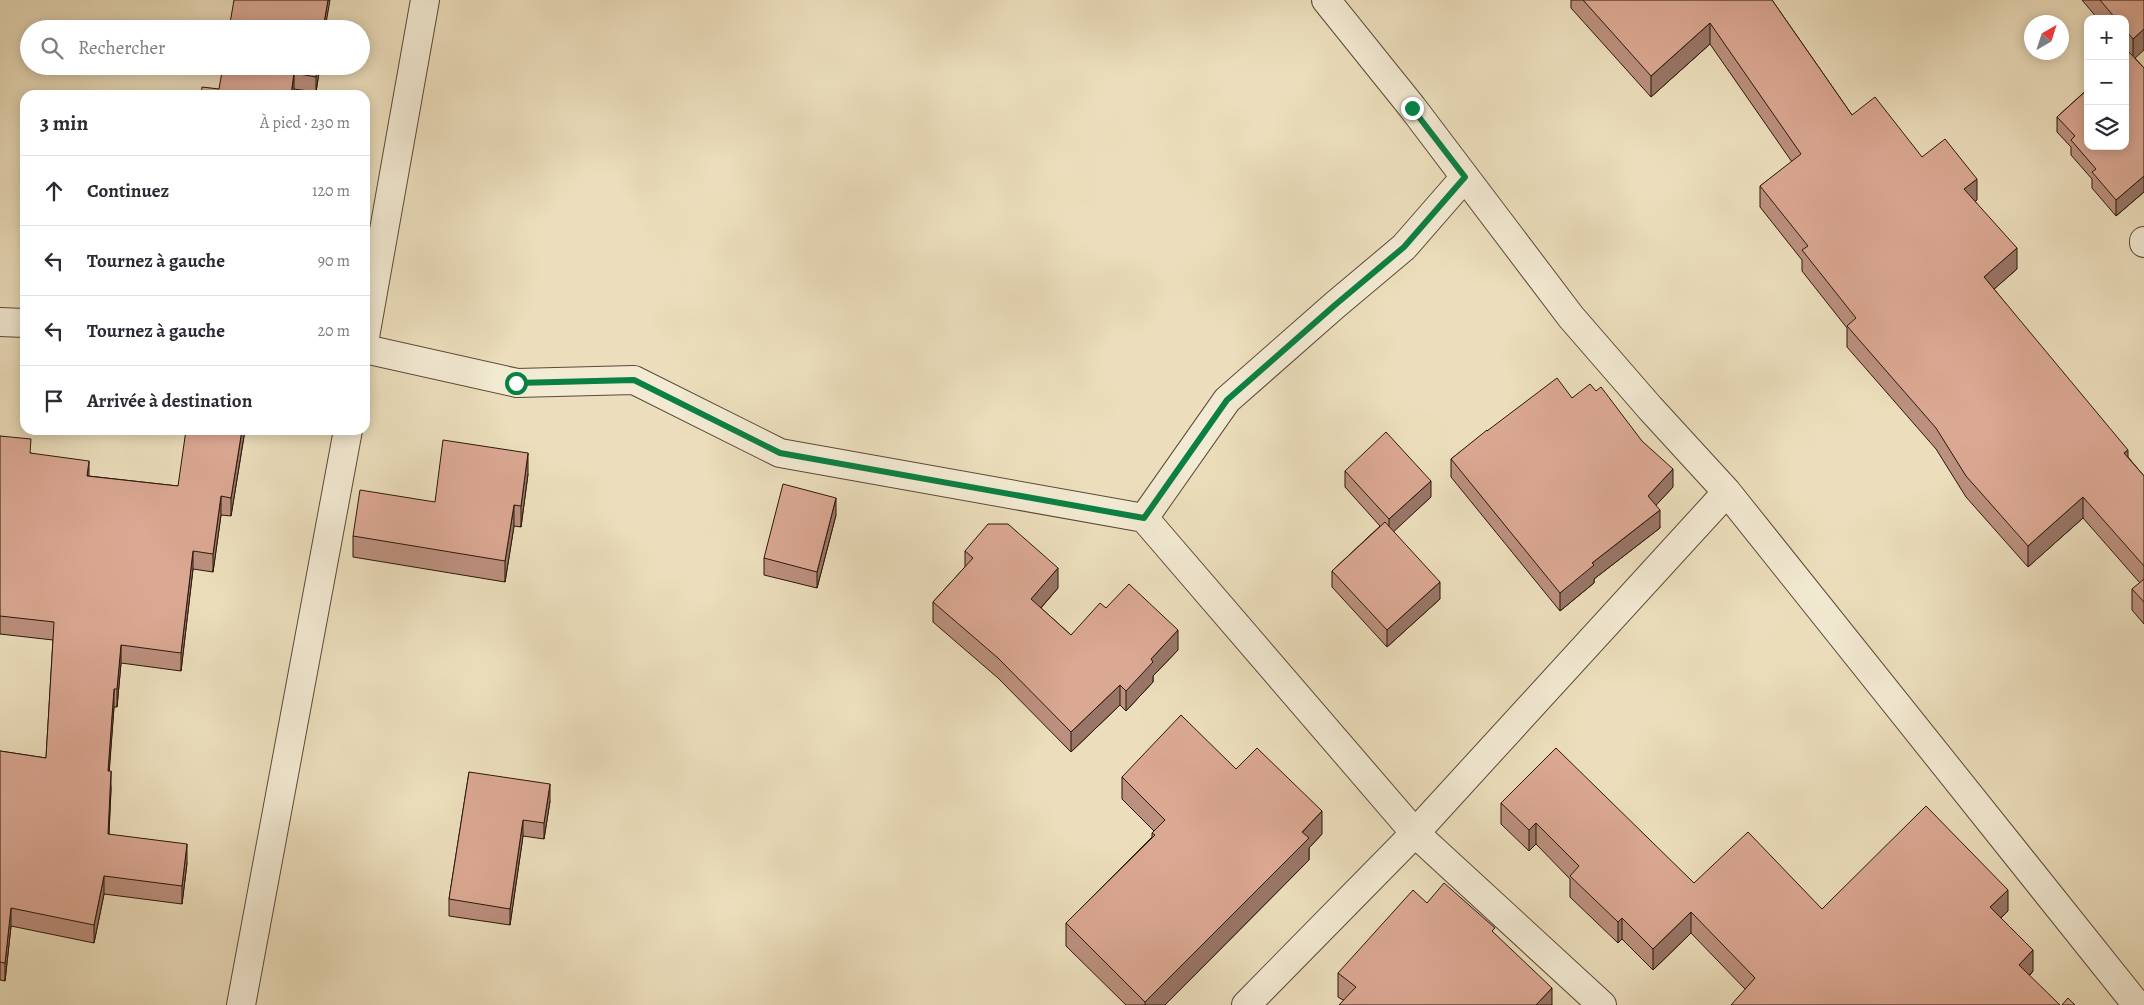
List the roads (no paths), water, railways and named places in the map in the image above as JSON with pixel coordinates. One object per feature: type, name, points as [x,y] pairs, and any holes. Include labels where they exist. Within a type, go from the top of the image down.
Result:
[{"type":"street","points":[[370,309],[425,0]]},
{"type":"street","points":[[1326,0],[1465,177],[1571,317],[1650,408],[1727,492],[2137,1005]]},
{"type":"street","points":[[1144,518],[1227,400],[1404,247],[1465,177]]},
{"type":"street","points":[[0,322],[20,324]]},
{"type":"street","points":[[370,350],[516,383],[634,380],[780,453],[1144,518],[1415,832],[1602,1005]]},
{"type":"street","points":[[241,1005],[347,435]]},
{"type":"street","points":[[1246,1005],[1415,832],[1727,492]]}]
